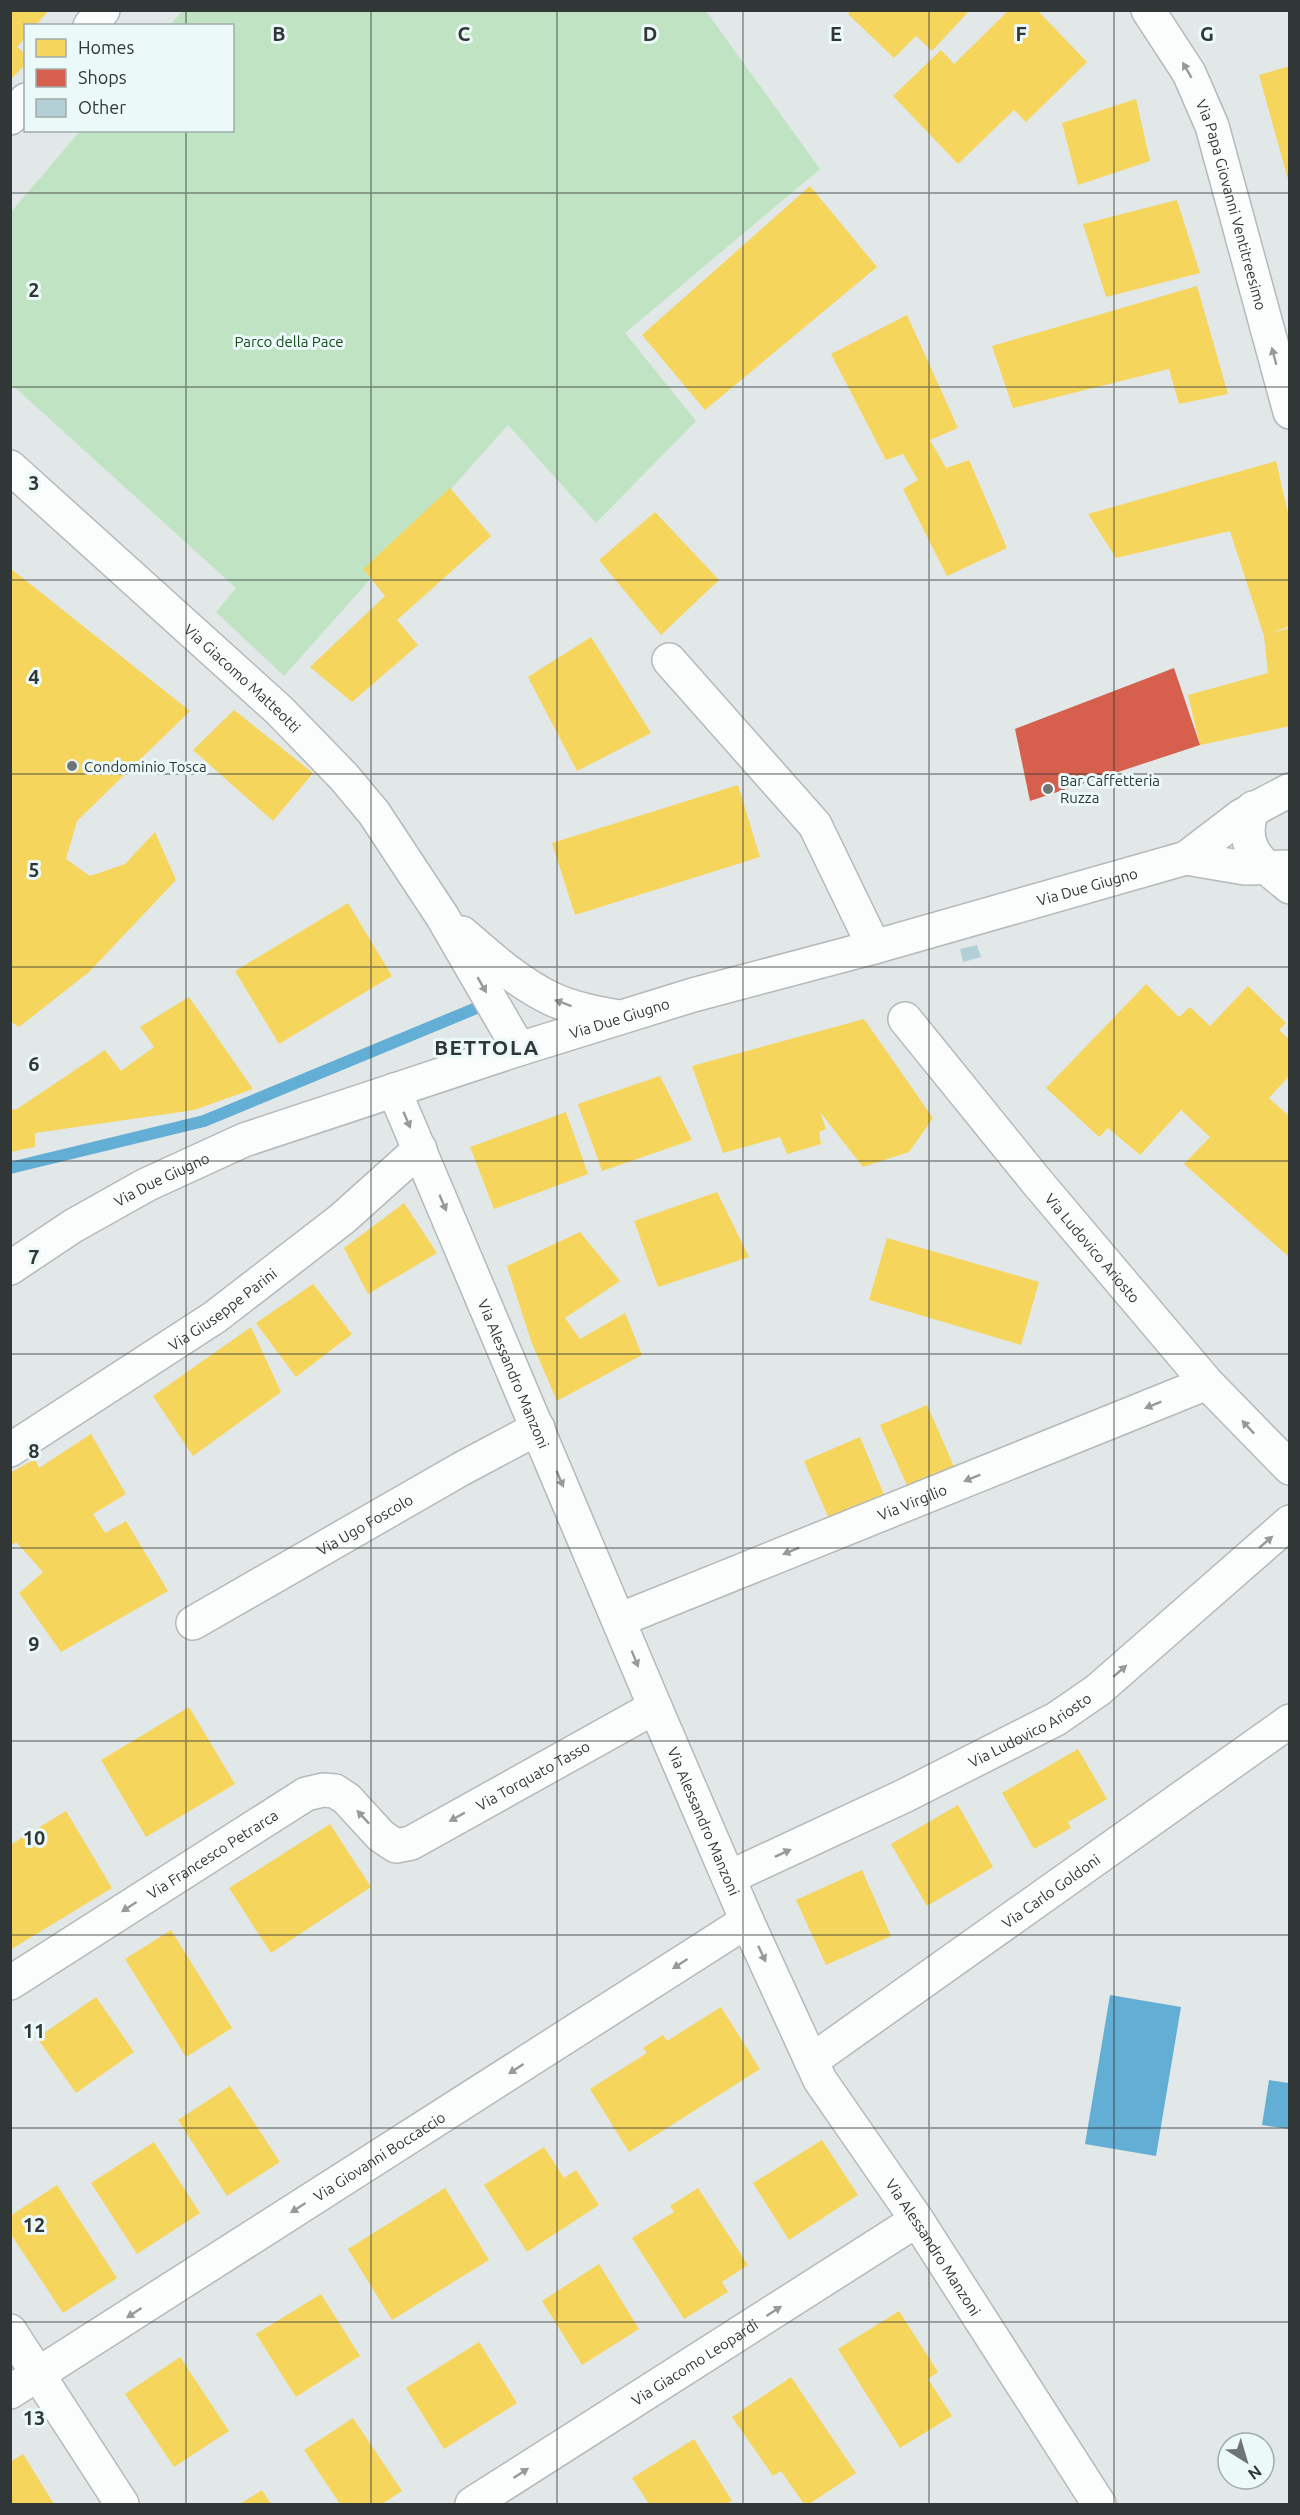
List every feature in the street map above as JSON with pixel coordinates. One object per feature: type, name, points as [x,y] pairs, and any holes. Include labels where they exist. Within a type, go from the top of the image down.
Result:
[{"type":"street","points":[[92,24],[103,10]]},
{"type":"street","name":"Via Papa Giovanni Ventitreesimo","points":[[1148,10],[1189,73],[1212,126],[1290,412]]},
{"type":"street","points":[[10,118],[24,102]]},
{"type":"street","name":"Via Giacomo Matteotti","points":[[10,467],[279,710],[374,813],[442,916],[519,1049]]},
{"type":"street","points":[[669,660],[815,825],[874,947]]},
{"type":"street","points":[[1186,858],[1253,808],[1290,790]]},
{"type":"street","points":[[1253,808],[1248,824],[1248,839],[1256,857],[1283,874]]},
{"type":"street","points":[[1186,858],[1283,874]]},
{"type":"street","name":"Via Due Giugno","points":[[10,1268],[82,1221],[146,1185],[277,1128],[619,1017],[1186,858]]},
{"type":"street","name":"Via Giacomo Matteotti","points":[[442,916],[507,971],[551,998],[584,1010],[619,1017]]},
{"type":"street","name":"Via Ludovico Ariosto","points":[[905,1019],[1037,1182],[1207,1383],[1290,1468]]},
{"type":"street","name":"Via Alessandro Manzoni","points":[[394,1090],[747,1921],[820,2080],[917,2220],[1100,2505]]},
{"type":"street","name":"Via Giuseppe Parini","points":[[10,1450],[214,1317],[342,1219],[420,1149]]},
{"type":"street","name":"Via Virgilio","points":[[619,1620],[1207,1383]]},
{"type":"street","name":"Via Ugo Foscolo","points":[[193,1623],[461,1469],[538,1428]]},
{"type":"street","name":"Via Ludovico Ariosto","points":[[730,1877],[904,1796],[1063,1714],[1098,1690],[1290,1522]]},
{"type":"street","name":"Via Torquato Tasso","points":[[411,1843],[655,1707]]},
{"type":"street","name":"Via Carlo Goldoni","points":[[811,2061],[1290,1721]]},
{"type":"street","name":"Via Francesco Petrarca","points":[[10,1983],[306,1794],[323,1790],[335,1791],[347,1799],[381,1836],[396,1846],[411,1843]]},
{"type":"street","name":"Via Giovanni Boccaccio","points":[[10,2392],[747,1921]]},
{"type":"street","name":"Via Giacomo Leopardi","points":[[472,2505],[917,2220]]},
{"type":"street","points":[[10,2331],[122,2505]]},
{"type":"green space","name":"Parco della Pace","points":[[182,11],[706,11],[820,169],[625,333],[696,421],[596,523],[508,425],[284,676],[216,612],[236,588],[11,384],[11,212],[79,132],[234,132],[234,24],[171,24]]},
{"type":"water","points":[[1110,1995],[1181,2007],[1156,2156],[1085,2144]]},
{"type":"water","points":[[1269,2080],[1289,2083],[1289,2129],[1262,2125]]},
{"type":"building: Homes","points":[[10,10],[49,10],[37,24],[24,24],[24,39],[17,47],[24,52],[24,66],[10,80]]},
{"type":"building: Homes","points":[[851,10],[970,10],[932,51],[916,36],[894,58],[848,14]]},
{"type":"building: Homes","points":[[1009,10],[1037,10],[1087,62],[1026,122],[1014,110],[958,164],[893,96],[941,50],[954,64]]},
{"type":"building: Homes","points":[[1290,66],[1290,183],[1289,183],[1259,75]]},
{"type":"building: Homes","points":[[1136,99],[1150,161],[1078,185],[1062,123]]},
{"type":"building: Homes","points":[[810,186],[877,267],[705,410],[642,335]]},
{"type":"building: Homes","points":[[1177,200],[1200,273],[1106,297],[1083,224]]},
{"type":"building: Homes","points":[[1197,286],[1228,394],[1179,404],[1169,369],[1013,408],[992,346]]},
{"type":"building: Homes","points":[[907,315],[958,428],[930,440],[946,468],[969,460],[1007,548],[947,576],[903,489],[918,480],[903,454],[886,460],[831,354]]},
{"type":"building: Homes","points":[[1276,461],[1290,522],[1290,626],[1271,633],[1290,628],[1290,726],[1200,745],[1188,695],[1268,673],[1264,636],[1230,531],[1116,558],[1088,514]]},
{"type":"building: Homes","points":[[450,488],[491,536],[397,620],[418,645],[352,702],[310,667],[385,596],[363,569]]},
{"type":"building: Homes","points":[[655,512],[719,580],[661,635],[599,560]]},
{"type":"building: Homes","name":"Condominio Tosca","points":[[10,568],[190,711],[77,821],[66,859],[90,876],[125,864],[155,832],[176,880],[89,972],[19,1027],[10,1021]]},
{"type":"building: Homes","points":[[591,637],[651,733],[577,771],[528,677]]},
{"type":"building: Homes","points":[[234,710],[313,773],[273,821],[193,750]]},
{"type":"building: Homes","points":[[738,785],[760,857],[575,915],[552,843]]},
{"type":"building: Homes","points":[[348,903],[392,976],[279,1044],[235,971]]},
{"type":"building: Homes","points":[[1146,984],[1179,1017],[1190,1007],[1210,1026],[1248,986],[1286,1023],[1279,1030],[1290,1040],[1290,1075],[1269,1098],[1290,1117],[1290,1258],[1184,1164],[1210,1137],[1181,1110],[1140,1155],[1108,1128],[1099,1137],[1046,1088]]},
{"type":"building: Homes","points":[[189,997],[253,1089],[194,1110],[35,1133],[35,1147],[10,1152],[10,1110],[17,1109],[105,1050],[121,1071],[154,1047],[140,1027]]},
{"type":"building: Homes","points":[[864,1019],[933,1118],[909,1152],[863,1167],[820,1112],[826,1129],[819,1132],[821,1144],[787,1154],[780,1137],[723,1153],[692,1066]]},
{"type":"building: Homes","points":[[660,1076],[692,1140],[602,1171],[578,1104]]},
{"type":"building: Homes","points":[[566,1112],[588,1174],[494,1209],[470,1147]]},
{"type":"building: Homes","points":[[717,1192],[749,1257],[658,1287],[634,1221]]},
{"type":"building: Homes","points":[[404,1203],[437,1253],[368,1294],[344,1248]]},
{"type":"building: Homes","points":[[580,1232],[620,1281],[565,1318],[580,1339],[625,1313],[642,1355],[557,1401],[531,1341],[507,1266]]},
{"type":"building: Homes","points":[[887,1238],[1039,1282],[1021,1345],[869,1300]]},
{"type":"building: Homes","points":[[313,1284],[352,1334],[296,1377],[256,1323]]},
{"type":"building: Homes","points":[[251,1327],[281,1392],[193,1456],[153,1396]]},
{"type":"building: Homes","points":[[927,1405],[955,1469],[909,1490],[880,1425]]},
{"type":"building: Homes","points":[[91,1434],[126,1494],[93,1514],[105,1533],[126,1521],[168,1591],[61,1652],[19,1593],[43,1572],[16,1542],[10,1546],[10,1473],[35,1459],[39,1468]]},
{"type":"building: Homes","points":[[860,1437],[885,1497],[830,1521],[804,1461]]},
{"type":"building: Homes","points":[[189,1707],[235,1784],[146,1837],[101,1760]]},
{"type":"building: Homes","points":[[1078,1749],[1107,1799],[1068,1822],[1071,1828],[1034,1849],[1002,1793]]},
{"type":"building: Homes","points":[[958,1805],[993,1867],[927,1906],[891,1844]]},
{"type":"building: Homes","points":[[66,1811],[112,1888],[10,1950],[10,1845]]},
{"type":"building: Homes","points":[[330,1824],[371,1887],[271,1953],[229,1888]]},
{"type":"building: Homes","points":[[862,1870],[891,1936],[826,1965],[796,1900]]},
{"type":"building: Homes","points":[[171,1930],[232,2028],[186,2057],[125,1959]]},
{"type":"building: Homes","points":[[96,1997],[134,2052],[76,2093],[37,2038]]},
{"type":"building: Homes","points":[[721,2007],[760,2069],[629,2152],[590,2089],[647,2053],[643,2048],[663,2035],[667,2041]]},
{"type":"building: Homes","points":[[230,2086],[280,2162],[227,2196],[178,2120]]},
{"type":"building: Homes","points":[[822,2140],[858,2195],[789,2240],[753,2183]]},
{"type":"building: Homes","points":[[154,2142],[200,2213],[137,2254],[91,2183]]},
{"type":"building: Homes","points":[[544,2147],[564,2178],[576,2170],[599,2205],[527,2252],[484,2185]]},
{"type":"building: Homes","points":[[57,2185],[117,2278],[63,2313],[10,2233],[10,2216]]},
{"type":"building: Homes","points":[[445,2188],[489,2260],[392,2320],[348,2249]]},
{"type":"building: Homes","points":[[698,2188],[748,2265],[722,2282],[728,2292],[684,2319],[632,2238],[674,2212],[670,2206]]},
{"type":"building: Homes","points":[[599,2264],[639,2329],[582,2365],[542,2301]]},
{"type":"building: Homes","points":[[321,2294],[360,2356],[296,2397],[256,2334]]},
{"type":"building: Homes","points":[[899,2311],[938,2372],[928,2379],[952,2416],[900,2448],[838,2349]]},
{"type":"building: Homes","points":[[479,2342],[517,2403],[444,2449],[406,2388]]},
{"type":"building: Homes","points":[[180,2357],[229,2431],[174,2467],[125,2394]]},
{"type":"building: Homes","points":[[791,2377],[856,2473],[809,2504],[804,2504],[781,2471],[773,2476],[732,2417]]},
{"type":"building: Homes","points":[[353,2418],[402,2491],[382,2504],[340,2504],[304,2450]]},
{"type":"building: Homes","points":[[694,2439],[732,2501],[726,2504],[649,2504],[632,2478]]},
{"type":"building: Homes","points":[[23,2454],[54,2504],[10,2504],[10,2462]]},
{"type":"building: Homes","points":[[262,2490],[271,2504],[240,2504]]},
{"type":"building: Shops","points":[[1174,668],[1200,745],[1030,801],[1015,729]]},
{"type":"building: Other","points":[[977,945],[981,957],[963,962],[960,949]]},
{"type":"waterway","points":[[10,1168],[204,1121],[474,1009]]},
{"type":"place","name":"Condominio Tosca","points":[[72,766]]},
{"type":"place","name":"Bar Caffetteria Ruzza","points":[[1048,789]]},
{"type":"district","name":"BETTOLA","points":[[487,1047]]}]
